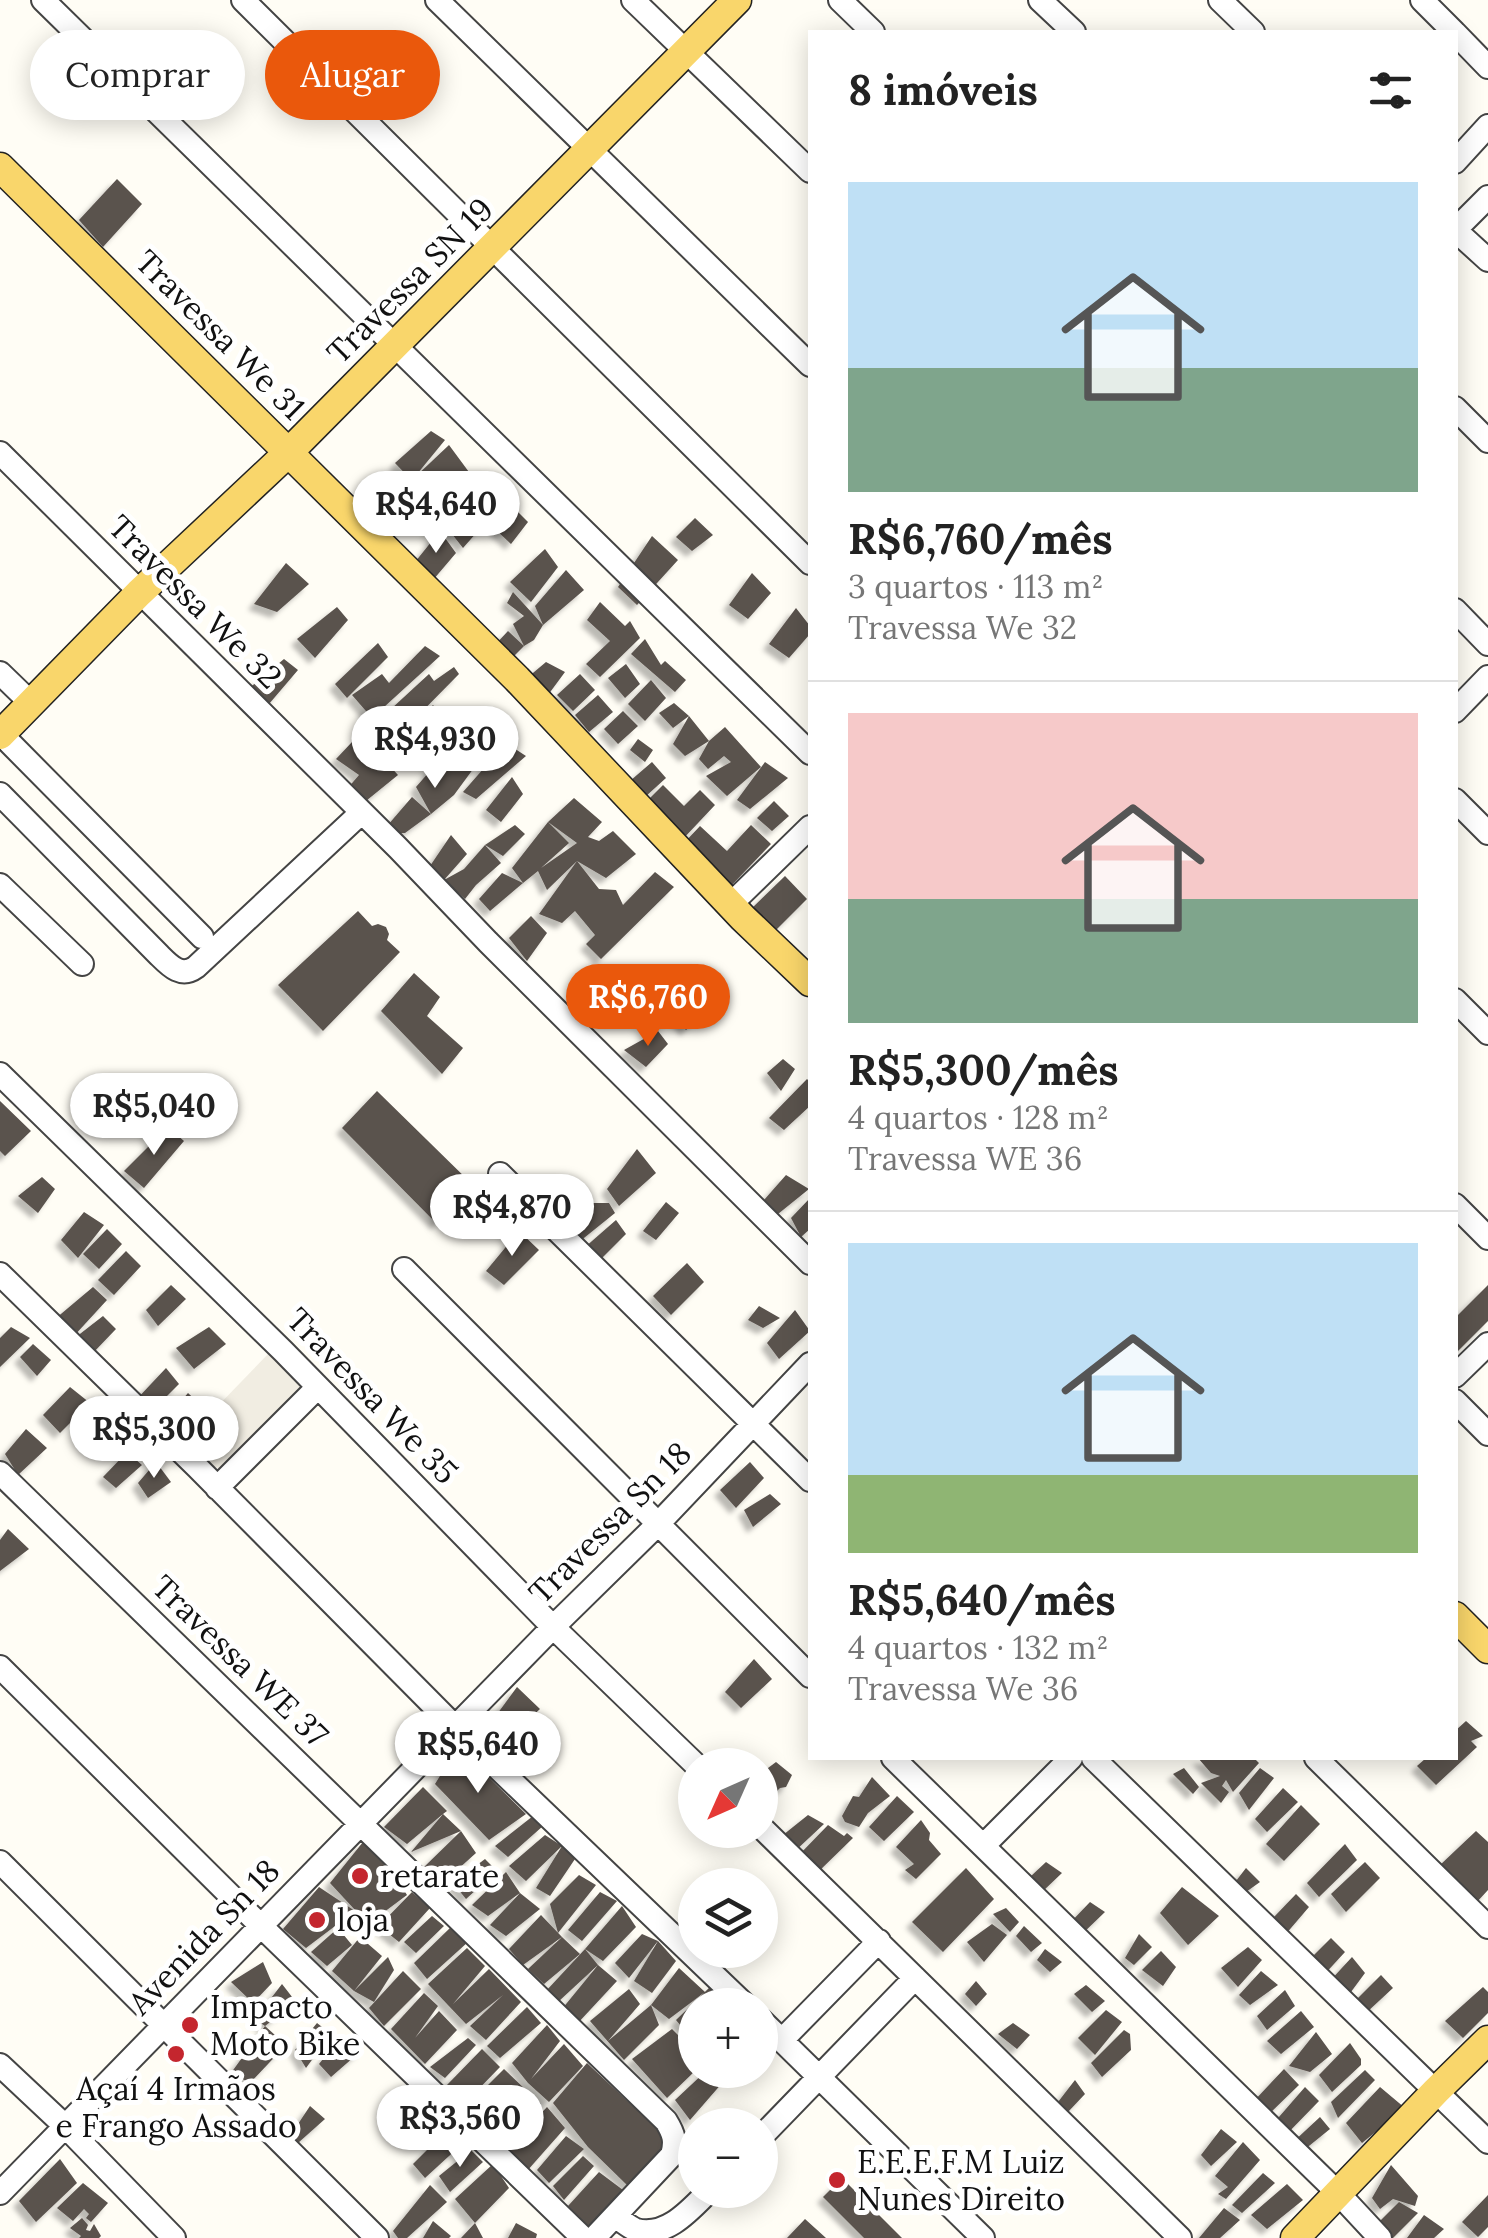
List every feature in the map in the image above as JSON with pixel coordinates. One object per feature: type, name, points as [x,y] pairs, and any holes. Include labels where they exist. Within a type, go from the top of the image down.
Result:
[{"type":"main road","name":"Travessa SN 19","points":[[0,734],[139,593],[289,452],[737,0]]},
{"type":"main road","name":"Travessa We 31","points":[[0,168],[517,679],[808,980]]},
{"type":"main road","points":[[1458,1619],[1488,1649]]},
{"type":"main road","points":[[1295,2238],[1488,2040]]},
{"type":"street","points":[[43,0],[808,751]]},
{"type":"street","points":[[244,0],[808,561]]},
{"type":"street","points":[[437,0],[808,362]]},
{"type":"street","points":[[633,0],[808,169]]},
{"type":"street","points":[[840,0],[871,30]]},
{"type":"street","points":[[1040,0],[1072,30]]},
{"type":"street","points":[[1220,0],[1251,30]]},
{"type":"street","points":[[1422,0],[1451,30]]},
{"type":"street","points":[[1458,37],[1488,67]]},
{"type":"street","points":[[1458,159],[1488,126]]},
{"type":"street","points":[[1458,227],[1488,196]]},
{"type":"street","points":[[1458,233],[1488,260]]},
{"type":"street","points":[[1458,411],[1488,441]]},
{"type":"street","name":"Travessa We 32","points":[[0,454],[808,1261]]},
{"type":"street","points":[[1458,613],[1488,644]]},
{"type":"street","points":[[0,672],[30,703]]},
{"type":"street","points":[[1458,708],[1488,677]]},
{"type":"street","points":[[0,734],[207,945]]},
{"type":"street","points":[[0,794],[174,968],[190,972],[207,945],[361,813]]},
{"type":"street","points":[[1458,803],[1488,833]]},
{"type":"street","points":[[731,904],[808,829]]},
{"type":"street","points":[[0,885],[82,964]]},
{"type":"street","points":[[1458,1003],[1488,1034]]},
{"type":"street","name":"Travessa We 35","points":[[0,1074],[214,1282],[553,1627],[678,1748]]},
{"type":"street","points":[[500,1174],[808,1478]]},
{"type":"street","points":[[1458,1207],[1488,1238]]},
{"type":"street","points":[[404,1270],[808,1674]]},
{"type":"street","points":[[0,1274],[455,1727],[727,1988]]},
{"type":"street","points":[[1458,1373],[1488,1344]]},
{"type":"street","name":"Travessa Sn 18","points":[[455,1727],[657,1525],[808,1366]]},
{"type":"street","points":[[217,1488],[318,1388]]},
{"type":"street","points":[[1460,1416],[1488,1434]]},
{"type":"street","name":"Travessa WE 37","points":[[0,1473],[666,2122],[673,2132],[672,2155],[616,2216]]},
{"type":"street","points":[[0,1667],[583,2238]]},
{"type":"street","name":"Avenida Sn 18","points":[[0,2193],[455,1727]]},
{"type":"street","points":[[894,1760],[1380,2238]]},
{"type":"street","points":[[982,1846],[1069,1760]]},
{"type":"street","points":[[1095,1760],[1488,2142]]},
{"type":"street","points":[[1318,1760],[1488,1927]]},
{"type":"street","points":[[778,1843],[1180,2238]]},
{"type":"street","points":[[0,1862],[377,2238]]},
{"type":"street","points":[[782,2040],[879,1940]]},
{"type":"street","points":[[778,2119],[916,1978]]},
{"type":"street","points":[[778,2036],[983,2238]]},
{"type":"street","points":[[0,2065],[174,2238]]},
{"type":"street","points":[[594,2238],[616,2216],[639,2232],[668,2231],[692,2208]]},
{"type":"shaded area","points":[[269,1353],[303,1385],[220,1468],[210,1467],[183,1442]]},
{"type":"building","points":[[117,179],[142,204],[103,247],[79,220]]},
{"type":"building","points":[[431,431],[445,440],[413,479],[449,445],[480,487],[452,509],[435,505],[395,463]]},
{"type":"building","points":[[389,474],[403,488],[382,512],[365,490],[377,478]]},
{"type":"building","points":[[403,488],[417,511],[389,540],[369,528]]},
{"type":"building","points":[[488,490],[500,506],[463,548],[448,529]]},
{"type":"building","points":[[508,502],[528,522],[511,544],[495,529]]},
{"type":"building","points":[[695,518],[713,535],[692,551],[676,537]]},
{"type":"building","points":[[440,531],[456,553],[433,580],[415,562]]},
{"type":"building","points":[[652,536],[678,560],[637,605],[618,587]]},
{"type":"building","points":[[545,549],[558,567],[531,602],[510,582]]},
{"type":"building","points":[[286,563],[309,584],[277,612],[254,604]]},
{"type":"building","points":[[566,570],[584,590],[543,625],[535,606]]},
{"type":"building","points":[[752,573],[771,593],[748,619],[729,605]]},
{"type":"building","points":[[513,592],[543,625],[534,640],[524,646],[513,624],[524,616],[507,603]]},
{"type":"building","points":[[600,602],[625,626],[630,621],[640,638],[600,677],[586,664],[610,641],[587,620]]},
{"type":"building","points":[[337,607],[348,620],[315,658],[297,639]]},
{"type":"building","points":[[796,608],[808,623],[808,636],[789,658],[769,644]]},
{"type":"building","points":[[508,631],[524,646],[509,661],[493,647]]},
{"type":"building","points":[[645,639],[661,665],[665,661],[686,680],[675,692],[631,654]]},
{"type":"building","points":[[378,643],[388,657],[347,698],[335,684]]},
{"type":"building","points":[[425,646],[440,656],[372,718],[352,695],[382,674],[389,683]]},
{"type":"building","points":[[284,659],[298,670],[269,704],[247,690]]},
{"type":"building","points":[[546,662],[565,672],[548,695],[527,678]]},
{"type":"building","points":[[626,664],[640,684],[625,698],[608,678]]},
{"type":"building","points":[[454,667],[459,674],[397,737],[378,721],[429,674],[434,681]]},
{"type":"building","points":[[580,674],[595,690],[573,711],[557,695]]},
{"type":"building","points":[[651,680],[666,698],[645,721],[628,704]]},
{"type":"building","points":[[598,695],[613,712],[589,732],[575,715]]},
{"type":"building","points":[[674,703],[689,716],[673,728],[659,713]]},
{"type":"building","points":[[433,705],[446,723],[410,760],[396,747]]},
{"type":"building","points":[[623,711],[638,726],[618,744],[604,729]]},
{"type":"building","points":[[689,716],[709,741],[685,756],[673,744]]},
{"type":"building","points":[[725,727],[761,767],[727,796],[706,776],[731,762],[724,756],[708,769],[699,759],[709,741]]},
{"type":"building","points":[[638,739],[653,750],[645,762],[630,750]]},
{"type":"building","points":[[352,742],[371,762],[378,753],[398,775],[361,805],[347,789],[359,775],[336,759]]},
{"type":"building","points":[[506,743],[526,756],[476,799],[463,792]]},
{"type":"building","points":[[463,744],[479,761],[454,795],[431,814],[416,787],[443,756],[452,763]]},
{"type":"building","points":[[652,762],[666,778],[645,797],[630,781]]},
{"type":"building","points":[[765,762],[788,778],[750,809],[737,800]]},
{"type":"building","points":[[512,777],[523,794],[501,822],[486,810]]},
{"type":"building","points":[[663,785],[684,806],[700,790],[715,805],[682,840],[645,803]]},
{"type":"building","points":[[412,797],[431,814],[405,833],[381,833]]},
{"type":"building","points":[[574,798],[602,822],[588,837],[599,841],[613,831],[636,854],[606,878],[577,861],[547,890],[538,871],[523,883],[512,868],[548,822]],"holes":[[[548,822],[577,843],[541,868],[569,843]]]},
{"type":"building","points":[[774,801],[789,816],[772,831],[757,818]]},
{"type":"building","points":[[515,825],[525,834],[503,856],[485,845]]},
{"type":"building","points":[[751,825],[771,844],[730,887],[683,844],[700,826],[727,851]]},
{"type":"building","points":[[451,835],[467,854],[444,880],[430,866]]},
{"type":"building","points":[[485,845],[501,863],[465,899],[444,880],[464,869]]},
{"type":"building","points":[[577,861],[599,889],[616,890],[623,905],[655,872],[674,887],[601,959],[586,944],[595,935],[575,911],[562,923],[539,914]]},
{"type":"building","points":[[502,873],[523,883],[490,911],[479,899]]},
{"type":"building","points":[[785,876],[807,899],[772,934],[749,911]]},
{"type":"building","points":[[358,911],[372,926],[386,927],[387,940],[400,952],[323,1031],[278,985]]},
{"type":"building","points":[[531,916],[547,933],[527,961],[509,938]]},
{"type":"building","points":[[707,970],[728,989],[686,1030],[670,1011]]},
{"type":"building","points":[[414,973],[440,997],[427,1016],[463,1048],[442,1074],[381,1011]]},
{"type":"building","points":[[658,1031],[668,1044],[646,1067],[624,1050]]},
{"type":"building","points":[[783,1059],[795,1069],[781,1091],[767,1073]]},
{"type":"building","points":[[808,1080],[808,1108],[784,1130],[769,1118]]},
{"type":"building","points":[[377,1091],[475,1187],[464,1197],[453,1193],[441,1209],[447,1213],[437,1224],[342,1128]]},
{"type":"building","points":[[0,1101],[31,1131],[5,1156],[0,1151]]},
{"type":"building","points":[[168,1127],[184,1141],[144,1188],[124,1171]]},
{"type":"building","points":[[637,1149],[656,1173],[619,1206],[607,1189]]},
{"type":"building","points":[[786,1175],[808,1188],[778,1214],[764,1200]]},
{"type":"building","points":[[42,1177],[55,1189],[38,1213],[18,1196]]},
{"type":"building","points":[[571,1182],[586,1195],[558,1215],[547,1199]]},
{"type":"building","points":[[808,1200],[808,1231],[801,1237],[791,1218]]},
{"type":"building","points":[[666,1202],[679,1213],[656,1240],[643,1231]]},
{"type":"building","points":[[593,1203],[609,1203],[615,1213],[574,1246],[560,1233]]},
{"type":"building","points":[[84,1212],[104,1225],[78,1258],[61,1240]]},
{"type":"building","points":[[616,1220],[626,1234],[594,1266],[584,1248]]},
{"type":"building","points":[[107,1229],[122,1244],[99,1269],[83,1254]]},
{"type":"building","points":[[519,1231],[539,1250],[504,1285],[486,1271]]},
{"type":"building","points":[[126,1251],[141,1266],[114,1295],[98,1280]]},
{"type":"building","points":[[687,1263],[704,1282],[671,1315],[653,1296]]},
{"type":"building","points":[[171,1285],[186,1299],[158,1326],[146,1310]]},
{"type":"building","points":[[1488,1285],[1488,1321],[1458,1351],[1458,1315]]},
{"type":"building","points":[[93,1287],[107,1300],[73,1337],[55,1319]]},
{"type":"building","points":[[759,1306],[780,1318],[763,1328],[748,1320]]},
{"type":"building","points":[[795,1310],[808,1328],[808,1333],[779,1359],[767,1343]]},
{"type":"building","points":[[103,1316],[116,1329],[92,1354],[76,1337]]},
{"type":"building","points":[[11,1327],[30,1338],[0,1367],[0,1338]]},
{"type":"building","points":[[209,1327],[226,1344],[194,1369],[176,1348]]},
{"type":"building","points":[[33,1344],[51,1360],[37,1376],[20,1357]]},
{"type":"building","points":[[166,1368],[179,1384],[148,1415],[135,1401]]},
{"type":"building","points":[[70,1387],[90,1403],[60,1433],[43,1415]]},
{"type":"building","points":[[188,1393],[208,1412],[181,1439],[162,1423]]},
{"type":"building","points":[[26,1429],[47,1448],[18,1475],[5,1454]]},
{"type":"building","points":[[127,1452],[142,1465],[116,1488],[103,1477]]},
{"type":"building","points":[[156,1462],[171,1482],[148,1498],[138,1483]]},
{"type":"building","points":[[750,1462],[764,1478],[736,1508],[720,1490]]},
{"type":"building","points":[[770,1494],[781,1504],[753,1527],[744,1510]]},
{"type":"building","points":[[8,1529],[29,1549],[0,1571],[0,1540]]},
{"type":"building","points":[[754,1659],[772,1679],[741,1708],[725,1692]]},
{"type":"building","points":[[517,1687],[540,1709],[510,1737],[492,1721]]},
{"type":"building","points":[[1466,1721],[1483,1736],[1471,1741],[1477,1747],[1436,1785],[1417,1766],[1424,1760],[1458,1760],[1458,1728]]},
{"type":"building","points":[[458,1747],[526,1814],[489,1840],[435,1784]]},
{"type":"building","points":[[1200,1760],[1259,1763],[1233,1792],[1226,1780],[1222,1786],[1229,1792],[1221,1803],[1201,1783],[1220,1776],[1211,1773]]},
{"type":"building","points":[[778,1764],[792,1775],[786,1787],[780,1788]]},
{"type":"building","points":[[1184,1768],[1199,1787],[1193,1794],[1173,1774]]},
{"type":"building","points":[[1260,1768],[1274,1778],[1249,1810],[1239,1793]]},
{"type":"building","points":[[872,1777],[890,1796],[868,1813],[859,1827],[845,1822],[842,1816],[853,1796],[859,1797]]},
{"type":"building","points":[[423,1787],[447,1811],[407,1844],[384,1827]]},
{"type":"building","points":[[1283,1788],[1298,1802],[1267,1832],[1255,1819]]},
{"type":"building","points":[[897,1796],[914,1812],[884,1841],[869,1827]]},
{"type":"building","points":[[1301,1805],[1320,1824],[1284,1861],[1266,1844]]},
{"type":"building","points":[[443,1814],[461,1831],[411,1852]]},
{"type":"building","points":[[808,1815],[824,1824],[794,1852],[778,1839]]},
{"type":"building","points":[[533,1816],[543,1826],[508,1857],[495,1846]]},
{"type":"building","points":[[921,1820],[930,1833],[929,1840],[941,1854],[916,1879],[905,1870],[914,1864],[896,1847]]},
{"type":"building","points":[[828,1825],[853,1838],[815,1875],[798,1856]]},
{"type":"building","points":[[461,1831],[476,1853],[447,1879],[423,1868]]},
{"type":"building","points":[[1476,1831],[1488,1842],[1488,1890],[1476,1903],[1439,1866]]},
{"type":"building","points":[[545,1835],[562,1846],[526,1881],[509,1866]]},
{"type":"building","name":"retarate","points":[[363,1842],[391,1870],[407,1895],[368,1924],[330,1883]]},
{"type":"building","points":[[1345,1844],[1357,1860],[1319,1897],[1307,1883]]},
{"type":"building","points":[[562,1846],[575,1859],[550,1896],[536,1888]]},
{"type":"building","points":[[485,1859],[497,1871],[466,1899],[453,1883]]},
{"type":"building","points":[[1046,1862],[1062,1873],[1042,1892],[1030,1877]]},
{"type":"building","points":[[1365,1862],[1380,1878],[1346,1912],[1331,1894]]},
{"type":"building","points":[[966,1868],[994,1899],[943,1952],[912,1922]]},
{"type":"building","points":[[1246,1868],[1260,1882],[1246,1892],[1236,1881]]},
{"type":"building","points":[[506,1872],[520,1893],[488,1916],[472,1905]]},
{"type":"building","points":[[579,1875],[596,1885],[558,1933],[550,1904]]},
{"type":"building","name":"loja","points":[[319,1887],[355,1911],[306,1948],[283,1929]]},
{"type":"building","points":[[1182,1887],[1219,1916],[1188,1945],[1160,1913]]},
{"type":"building","points":[[412,1892],[430,1908],[399,1942],[379,1926]]},
{"type":"building","points":[[600,1892],[617,1901],[582,1941],[568,1930]]},
{"type":"building","points":[[520,1893],[540,1909],[506,1936],[490,1925]]},
{"type":"building","points":[[1296,1894],[1309,1907],[1285,1935],[1274,1917]]},
{"type":"building","points":[[1090,1902],[1105,1912],[1080,1936],[1067,1926]]},
{"type":"building","points":[[622,1906],[636,1927],[603,1961],[585,1949]]},
{"type":"building","points":[[1006,1908],[1019,1922],[1010,1932],[993,1914]]},
{"type":"building","points":[[541,1915],[562,1937],[523,1965],[509,1949]]},
{"type":"building","points":[[432,1916],[444,1926],[416,1953],[404,1942]]},
{"type":"building","points":[[992,1924],[1007,1935],[984,1962],[967,1942]]},
{"type":"building","points":[[1024,1926],[1042,1943],[1031,1952],[1016,1936]]},
{"type":"building","points":[[451,1927],[468,1942],[427,1979],[414,1963]]},
{"type":"building","points":[[338,1928],[352,1945],[327,1966],[311,1952]]},
{"type":"building","points":[[642,1934],[658,1941],[629,1978],[615,1963]]},
{"type":"building","points":[[1139,1934],[1152,1947],[1134,1965],[1125,1958]]},
{"type":"building","points":[[360,1937],[382,1956],[354,1991],[332,1971]]},
{"type":"building","points":[[562,1937],[580,1954],[544,1984],[528,1969]]},
{"type":"building","points":[[1331,1938],[1345,1952],[1322,1977],[1307,1962]]},
{"type":"building","points":[[658,1941],[676,1961],[652,1993],[634,1981]]},
{"type":"building","points":[[1248,1947],[1262,1960],[1238,1987],[1221,1968]]},
{"type":"building","points":[[467,1948],[485,1966],[453,2004],[489,1969],[521,2002],[486,2040],[470,2026],[503,1995],[466,2024],[428,1984]]},
{"type":"building","points":[[585,1949],[598,1965],[558,2002],[546,1991]]},
{"type":"building","points":[[1045,1949],[1062,1962],[1050,1972],[1037,1960]]},
{"type":"building","points":[[1161,1951],[1176,1967],[1163,1986],[1142,1970]]},
{"type":"building","points":[[388,1957],[394,1970],[374,2002],[354,1991]]},
{"type":"building","points":[[1352,1957],[1365,1973],[1348,1996],[1329,1982]]},
{"type":"building","points":[[263,1962],[272,1983],[253,2003],[231,1982]]},
{"type":"building","points":[[598,1965],[617,1981],[577,2024],[562,2009]]},
{"type":"building","points":[[679,1968],[701,1988],[678,1988],[678,2012],[669,2019],[651,2005]]},
{"type":"building","points":[[403,1971],[421,1989],[384,2026],[369,2008]]},
{"type":"building","points":[[1261,1971],[1278,1985],[1250,2005],[1239,1995]]},
{"type":"building","points":[[1381,1975],[1393,1988],[1366,2013],[1352,2004]]},
{"type":"building","points":[[976,1981],[987,1994],[976,2006],[965,1994]]},
{"type":"building","points":[[282,1984],[296,2002],[265,2026],[255,2019]]},
{"type":"building","points":[[1086,1985],[1105,2001],[1092,2012],[1074,1994]]},
{"type":"building","points":[[1483,1987],[1488,1992],[1488,2013],[1463,2038],[1445,2021]]},
{"type":"building","points":[[629,1989],[640,2004],[608,2041],[651,2005],[659,2025],[624,2060],[590,2021]]},
{"type":"building","points":[[1285,1990],[1295,2006],[1267,2030],[1257,2016]]},
{"type":"building","points":[[424,1993],[438,2006],[415,2038],[439,2011],[457,2030],[425,2064],[391,2029]]},
{"type":"building","points":[[527,2007],[541,2023],[500,2058],[487,2046]]},
{"type":"building","points":[[1106,2010],[1122,2022],[1095,2055],[1078,2038]]},
{"type":"building","points":[[1301,2011],[1314,2027],[1281,2054],[1267,2041]]},
{"type":"building","points":[[317,2023],[331,2034],[306,2068],[295,2050]]},
{"type":"building","points":[[1013,2023],[1030,2035],[1017,2049],[998,2034]]},
{"type":"building","points":[[547,2025],[560,2041],[531,2079],[564,2044],[583,2066],[549,2102],[512,2063]]},
{"type":"building","points":[[265,2026],[286,2045],[250,2083],[231,2073]]},
{"type":"building","points":[[672,2029],[678,2035],[678,2087],[667,2098],[632,2059]]},
{"type":"building","points":[[1124,2030],[1130,2034],[1131,2050],[1102,2077],[1091,2063]]},
{"type":"building","points":[[1316,2032],[1332,2054],[1310,2072],[1289,2066]]},
{"type":"building","points":[[342,2035],[362,2050],[331,2077],[319,2064]]},
{"type":"building","points":[[468,2038],[476,2045],[445,2078],[430,2067]]},
{"type":"building","points":[[1350,2043],[1361,2065],[1332,2092],[1319,2075]]},
{"type":"building","points":[[482,2049],[500,2067],[467,2101],[447,2085]]},
{"type":"building","points":[[587,2063],[669,2140],[629,2187],[588,2147],[553,2103]]},
{"type":"building","points":[[504,2069],[526,2090],[490,2131],[466,2107]]},
{"type":"building","points":[[1284,2069],[1299,2085],[1266,2117],[1253,2102]]},
{"type":"building","points":[[1365,2070],[1375,2080],[1338,2118],[1331,2102]]},
{"type":"building","points":[[1075,2080],[1085,2094],[1068,2112],[1058,2102]]},
{"type":"building","points":[[1305,2087],[1319,2101],[1283,2138],[1272,2125]]},
{"type":"building","points":[[1380,2087],[1405,2108],[1362,2143],[1346,2123]]},
{"type":"building","points":[[688,2088],[718,2088],[700,2108],[681,2108],[675,2100]]},
{"type":"building","points":[[532,2094],[541,2104],[506,2145],[490,2131]]},
{"type":"building","points":[[310,2106],[325,2119],[298,2143],[290,2136]]},
{"type":"building","points":[[547,2107],[565,2128],[527,2171],[507,2149]]},
{"type":"building","points":[[1320,2117],[1330,2129],[1304,2150],[1291,2144]]},
{"type":"building","points":[[448,2129],[461,2145],[425,2178],[413,2164]]},
{"type":"building","points":[[1221,2129],[1237,2142],[1211,2166],[1201,2155]]},
{"type":"building","points":[[566,2136],[584,2149],[549,2183],[537,2170]]},
{"type":"building","points":[[1243,2142],[1260,2160],[1226,2199],[1218,2194],[1228,2187],[1215,2176]]},
{"type":"building","points":[[471,2150],[483,2162],[450,2192],[439,2176]]},
{"type":"building","points":[[583,2156],[594,2166],[564,2200],[553,2186]]},
{"type":"building","points":[[60,2159],[77,2183],[36,2222],[19,2201]]},
{"type":"building","points":[[493,2164],[509,2188],[475,2223],[455,2199]]},
{"type":"building","points":[[1391,2165],[1418,2196],[1415,2206],[1393,2199],[1380,2209],[1372,2198]]},
{"type":"building","points":[[599,2172],[627,2193],[588,2226],[568,2206]]},
{"type":"building","points":[[1263,2173],[1275,2183],[1242,2213],[1232,2205]]},
{"type":"building","points":[[842,2178],[902,2238],[864,2238],[823,2197]]},
{"type":"building","points":[[83,2183],[108,2203],[91,2222],[84,2209],[73,2221],[57,2208]]},
{"type":"building","points":[[1287,2184],[1303,2200],[1267,2229],[1251,2215]]},
{"type":"building","points":[[430,2185],[447,2202],[407,2238],[398,2238],[393,2231]]},
{"type":"building","points":[[1488,2195],[1488,2227],[1478,2237],[1462,2222]]},
{"type":"building","points":[[1399,2202],[1418,2213],[1393,2238],[1384,2238],[1373,2228]]},
{"type":"building","points":[[1224,2208],[1240,2220],[1220,2238],[1199,2238]]},
{"type":"building","points":[[1424,2215],[1444,2229],[1434,2238],[1407,2238]]},
{"type":"building","points":[[82,2218],[88,2225],[86,2230],[90,2231],[94,2224],[99,2238],[79,2238],[70,2228]]},
{"type":"building","points":[[805,2219],[826,2238],[787,2238]]},
{"type":"building","points":[[433,2221],[451,2236],[423,2238]]},
{"type":"building","points":[[475,2223],[483,2238],[461,2238]]},
{"type":"building","points":[[516,2223],[537,2234],[536,2238],[508,2238]]},
{"type":"place","name":"retarate","points":[[360,1876]]},
{"type":"place","name":"loja","points":[[317,1920]]},
{"type":"place","name":"Impacto Moto Bike","points":[[190,2025]]},
{"type":"place","name":"Açaí 4 Irmãos e Frango Assado","points":[[176,2054]]},
{"type":"place","name":"E.E.E.F.M Luiz Nunes Direito","points":[[837,2180]]}]
